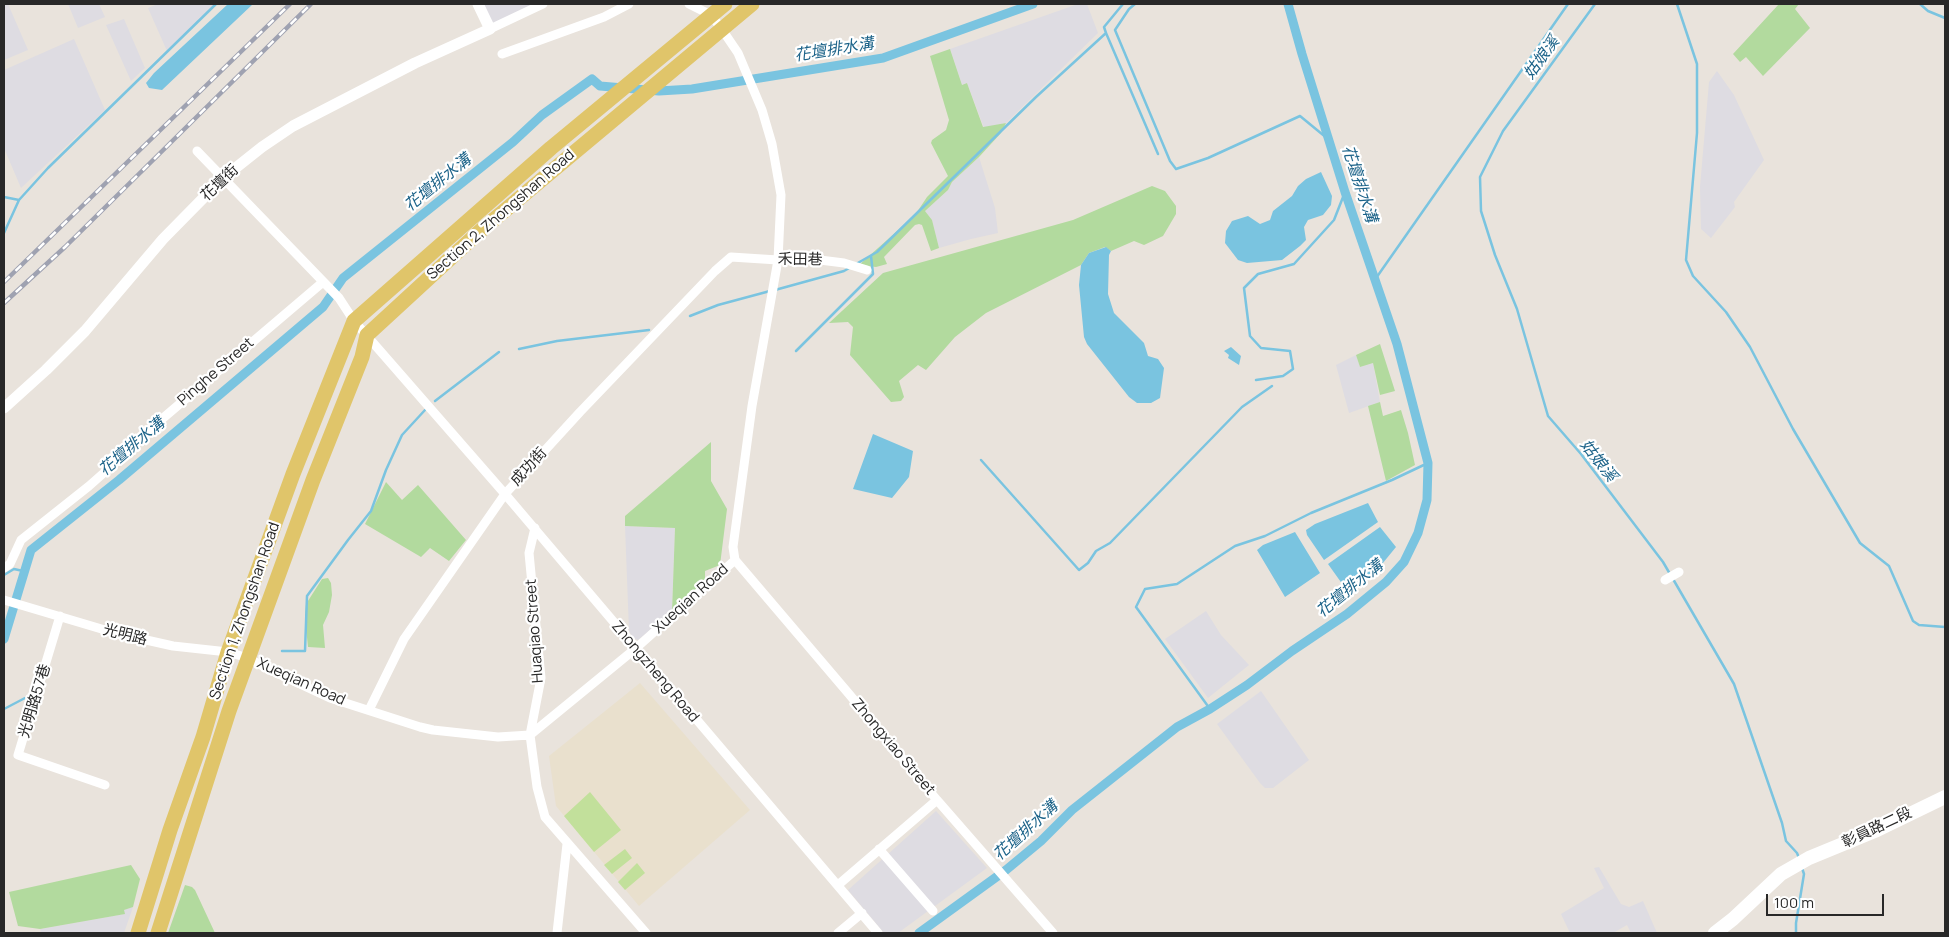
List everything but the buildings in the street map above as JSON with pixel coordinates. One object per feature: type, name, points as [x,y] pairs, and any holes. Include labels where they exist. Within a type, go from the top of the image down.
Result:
[{"type":"main road","points":[[711,15],[725,4]]},
{"type":"main road","points":[[721,28],[752,4]]},
{"type":"main road","name":"Section 2, Zhongshan Road","points":[[354,321],[551,148],[711,15]]},
{"type":"main road","name":"Section 2, Zhongshan Road","points":[[367,335],[479,232],[721,28]]},
{"type":"main road","name":"Section 1, Zhongshan Road","points":[[138,933],[170,830],[203,737],[228,652],[292,474],[354,321]]},
{"type":"main road","name":"Section 1, Zhongshan Road","points":[[158,933],[229,711],[313,480],[362,357],[367,335]]},
{"type":"main road","name":"彰員路二段","points":[[1715,933],[1733,920],[1781,874],[1802,861],[1877,830],[1945,797]]},
{"type":"street","points":[[478,4],[490,29],[543,4]]},
{"type":"street","points":[[502,54],[604,17],[629,4]]},
{"type":"street","points":[[689,4],[711,15],[721,28]]},
{"type":"street","name":"Xueqian Road","points":[[248,658],[312,690],[433,730],[498,737],[527,736],[635,649],[734,560],[733,547],[752,406],[778,260],[781,195],[772,144],[752,88],[738,53],[721,28]]},
{"type":"street","name":"花壇街","points":[[4,408],[46,370],[84,331],[164,239],[223,178],[262,146],[293,126],[415,63],[490,29]]},
{"type":"street","points":[[197,151],[339,298],[354,321],[367,335]]},
{"type":"street","name":"禾田巷","points":[[731,257],[778,260],[804,258],[844,263],[867,270]]},
{"type":"street","name":"成功街","points":[[369,710],[404,640],[505,494],[663,324],[731,257]]},
{"type":"street","name":"Pinghe Street","points":[[4,568],[10,564],[21,540],[89,486],[148,431],[323,282]]},
{"type":"street","name":"Zhongzheng Road","points":[[367,335],[505,494],[878,933]]},
{"type":"street","name":"Huaqiao Street","points":[[534,528],[529,553],[541,678],[530,735],[537,786],[545,816],[567,844],[646,933]]},
{"type":"street","name":"Zhongxiao Street","points":[[734,560],[937,800],[1054,933]]},
{"type":"street","points":[[1665,580],[1679,572]]},
{"type":"street","name":"光明路","points":[[4,600],[116,634],[173,646],[228,652],[248,658]]},
{"type":"street","name":"光明路57巷","points":[[60,616],[18,755],[105,785]]},
{"type":"street","points":[[838,886],[937,800]]},
{"type":"street","points":[[557,933],[567,844]]},
{"type":"street","points":[[879,849],[933,911]]},
{"type":"street","points":[[838,933],[862,914]]},
{"type":"shaded area","points":[[4,4],[8,4],[28,50],[4,60]]},
{"type":"shaded area","points":[[68,4],[99,4],[105,17],[78,28]]},
{"type":"shaded area","points":[[158,4],[217,4],[167,51],[148,8]]},
{"type":"shaded area","points":[[482,4],[540,4],[492,24]]},
{"type":"shaded area","points":[[1078,4],[1087,4],[1098,33],[1006,123],[984,128],[967,83],[962,85],[950,49]]},
{"type":"shaded area","points":[[124,19],[145,68],[131,81],[106,25]]},
{"type":"shaded area","points":[[74,39],[105,110],[21,188],[4,148],[4,70]]},
{"type":"shaded area","points":[[1717,71],[1734,95],[1764,160],[1734,202],[1735,207],[1711,238],[1701,229],[1700,187],[1709,82]]},
{"type":"shaded area","points":[[979,157],[995,208],[998,233],[939,248],[932,220],[925,211]]},
{"type":"shaded area","points":[[1356,355],[1360,367],[1373,363],[1380,402],[1349,413],[1336,365]]},
{"type":"shaded area","points":[[625,526],[675,528],[672,612],[638,640],[633,638],[629,631]]},
{"type":"shaded area","points":[[1206,611],[1221,635],[1249,665],[1208,698],[1165,639]]},
{"type":"shaded area","points":[[640,683],[750,810],[639,906],[556,806],[549,756]]},
{"type":"shaded area","points":[[1261,691],[1309,760],[1273,788],[1265,788],[1260,783],[1217,724]]},
{"type":"shaded area","points":[[936,811],[987,868],[898,933],[884,933],[848,890]]},
{"type":"shaded area","points":[[1599,867],[1621,904],[1629,907],[1643,901],[1657,933],[1631,933],[1627,925],[1613,933],[1570,933],[1561,914],[1604,888],[1594,868]]},
{"type":"shaded area","points":[[133,907],[124,933],[41,933],[40,929],[124,914],[124,910]]},
{"type":"green space","points":[[1779,4],[1799,4],[1795,9],[1810,28],[1763,76],[1746,57],[1740,62],[1733,54]]},
{"type":"green space","points":[[950,49],[962,85],[967,83],[983,127],[1006,123],[1001,133],[979,157],[925,211],[932,220],[939,248],[931,251],[922,225],[919,224],[915,225],[884,257],[887,264],[876,267],[859,265],[915,215],[927,197],[948,176],[931,143],[932,140],[946,130],[949,120],[930,56]]},
{"type":"green space","points":[[1152,186],[1165,191],[1176,206],[1176,214],[1163,236],[1144,245],[1134,241],[1111,251],[1105,247],[1089,253],[1081,265],[986,313],[955,337],[926,370],[918,365],[899,381],[904,397],[901,401],[891,402],[850,355],[853,327],[848,322],[829,323],[883,273],[1073,220]]},
{"type":"green space","points":[[1380,344],[1395,391],[1380,395],[1373,363],[1360,367],[1356,355]]},
{"type":"green space","points":[[1380,402],[1383,416],[1401,410],[1415,465],[1386,481],[1368,406]]},
{"type":"green space","points":[[711,442],[711,481],[727,509],[720,565],[705,571],[705,583],[672,612],[675,528],[625,526],[625,516]]},
{"type":"green space","points":[[386,482],[402,500],[418,485],[466,540],[449,561],[430,548],[421,557],[365,524]]},
{"type":"green space","points":[[328,578],[331,583],[332,595],[329,612],[323,625],[325,648],[308,647],[305,618],[306,604],[322,579]]},
{"type":"green space","points":[[590,792],[621,830],[594,852],[564,816]]},
{"type":"green space","points":[[625,849],[632,858],[612,874],[604,865]]},
{"type":"green space","points":[[637,863],[645,873],[625,890],[618,882]]},
{"type":"green space","points":[[131,865],[140,879],[133,907],[124,910],[125,914],[40,929],[18,926],[9,892]]},
{"type":"green space","points":[[185,885],[195,890],[215,933],[168,933]]},
{"type":"water","points":[[228,4],[253,4],[162,90],[149,88],[146,83],[154,73]]},
{"type":"water","points":[[1321,172],[1332,196],[1331,205],[1323,215],[1308,220],[1304,227],[1306,240],[1282,260],[1247,263],[1238,260],[1225,243],[1226,231],[1232,221],[1248,216],[1260,224],[1270,220],[1273,211],[1292,196],[1298,186],[1306,179]]},
{"type":"water","points":[[1106,247],[1111,251],[1109,255],[1108,294],[1114,313],[1144,343],[1148,356],[1158,359],[1164,368],[1160,398],[1151,403],[1137,403],[1129,397],[1087,344],[1084,337],[1079,285],[1081,265],[1089,253]]},
{"type":"water","points":[[1231,347],[1241,356],[1239,365],[1228,358],[1229,355],[1224,351]]},
{"type":"water","points":[[873,434],[913,451],[909,477],[892,498],[853,489]]},
{"type":"water","points":[[1368,503],[1378,522],[1324,560],[1307,535],[1306,530],[1315,524]]},
{"type":"water","points":[[1380,527],[1396,547],[1378,569],[1348,592],[1328,564]]},
{"type":"water","points":[[1295,532],[1320,573],[1285,597],[1257,550],[1263,545]]},
{"type":"waterway","points":[[4,197],[19,200],[48,168],[216,4]]},
{"type":"waterway","name":"花壇排水溝","points":[[4,639],[31,550],[119,480],[323,307],[343,278],[513,142],[542,115],[592,79],[600,86],[659,91],[692,89],[883,58],[1033,4]]},
{"type":"waterway","points":[[856,264],[877,252],[1036,97],[1106,33],[1104,27],[1123,4]]},
{"type":"waterway","points":[[1135,4],[1129,9],[1115,30],[1170,161],[1176,169],[1208,158],[1300,116],[1328,139]]},
{"type":"waterway","name":"花壇排水溝","points":[[919,933],[1006,870],[1041,841],[1072,810],[1177,727],[1210,709],[1247,685],[1292,651],[1347,614],[1386,582],[1404,562],[1418,533],[1427,500],[1428,463],[1397,344],[1345,192],[1288,4]]},
{"type":"waterway","points":[[1374,281],[1568,4]]},
{"type":"waterway","name":"姑娘溪","points":[[1595,4],[1503,131],[1480,177],[1481,211],[1495,255],[1517,309],[1548,416],[1581,454],[1663,562],[1670,574]]},
{"type":"waterway","points":[[1677,4],[1697,64],[1697,133],[1686,260],[1693,276],[1726,312],[1750,347],[1793,429],[1860,543],[1889,566],[1913,621],[1919,625],[1945,627]]},
{"type":"waterway","points":[[1920,4],[1928,11],[1945,18]]},
{"type":"waterway","points":[[1106,33],[1158,154]]},
{"type":"waterway","points":[[1256,380],[1283,376],[1293,369],[1290,351],[1261,348],[1250,336],[1244,288],[1258,274],[1294,264],[1334,220],[1345,192]]},
{"type":"waterway","points":[[4,233],[19,200]]},
{"type":"waterway","points":[[796,351],[873,274],[871,256]]},
{"type":"waterway","points":[[775,290],[844,271],[851,267]]},
{"type":"waterway","points":[[690,316],[718,305],[770,291]]},
{"type":"waterway","points":[[519,349],[557,341],[649,330]]},
{"type":"waterway","points":[[435,401],[499,352]]},
{"type":"waterway","points":[[981,460],[1079,570],[1088,563],[1096,551],[1110,543],[1242,407],[1272,386]]},
{"type":"waterway","points":[[282,651],[305,651],[307,596],[371,511],[386,470],[402,435],[425,410]]},
{"type":"waterway","points":[[1210,709],[1136,607],[1145,589],[1177,584],[1235,546],[1265,536],[1311,513],[1428,463]]},
{"type":"waterway","points":[[4,575],[14,569],[23,571]]},
{"type":"waterway","name":"姑娘溪","points":[[1673,579],[1734,684],[1782,823],[1786,841],[1799,858]]},
{"type":"waterway","points":[[4,709],[25,698]]},
{"type":"waterway","name":"姑娘溪","points":[[1796,933],[1804,874],[1802,868]]},
{"type":"railway","points":[[4,282],[290,4]]},
{"type":"railway","points":[[4,303],[65,247],[311,4]]}]
